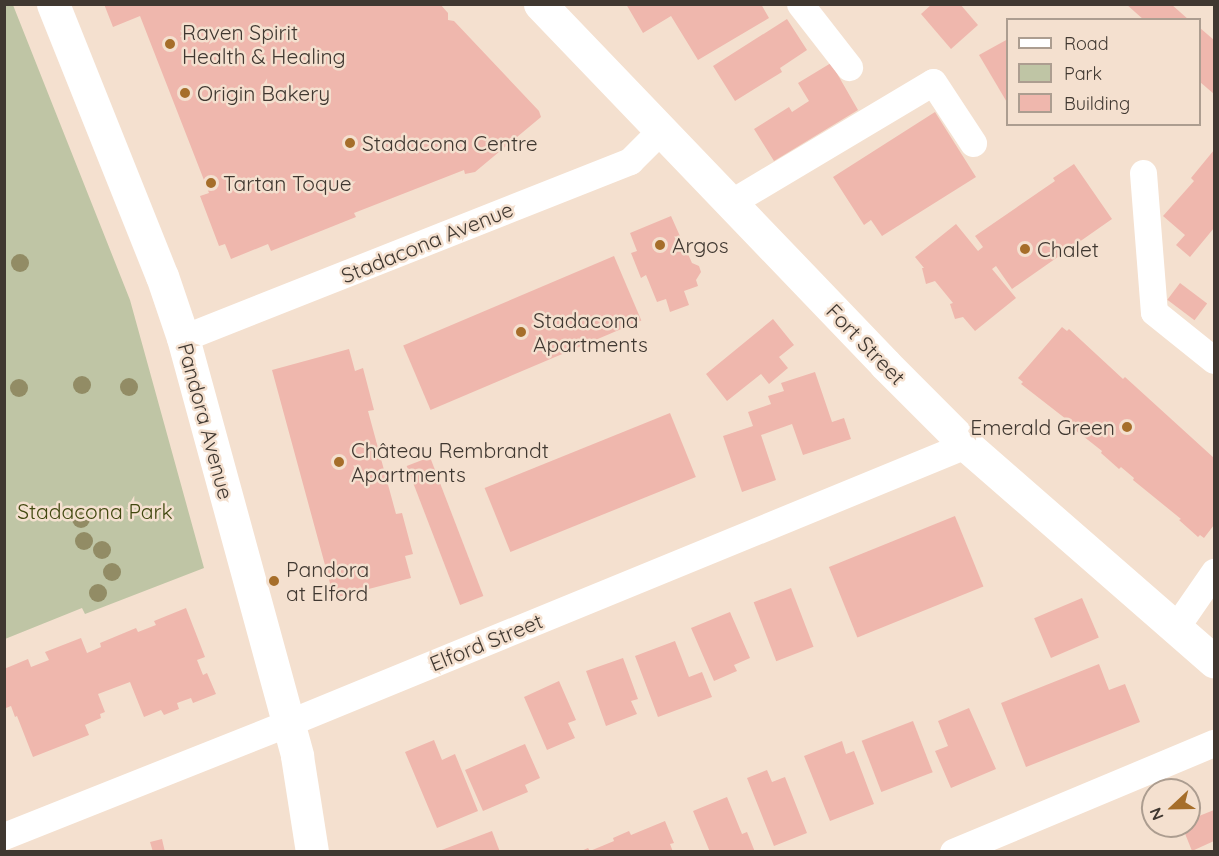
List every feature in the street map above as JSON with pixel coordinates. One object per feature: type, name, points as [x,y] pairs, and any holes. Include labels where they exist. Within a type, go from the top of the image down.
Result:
[{"type":"main road","name":"Pandora Avenue","points":[[53,4],[162,276],[183,338],[297,756],[312,852]]},
{"type":"main road","name":"Fort Street","points":[[540,4],[885,364],[966,445],[1215,661]]},
{"type":"main road","points":[[297,756],[328,852]]},
{"type":"street","points":[[800,4],[849,67]]},
{"type":"street","points":[[730,203],[933,82],[973,143]]},
{"type":"street","name":"Stadacona Avenue","points":[[183,338],[630,161],[661,130]]},
{"type":"street","points":[[1143,173],[1155,312],[1215,360]]},
{"type":"street","name":"Elford Street","points":[[4,836],[288,723],[966,445]]},
{"type":"street","points":[[1176,627],[1215,572]]},
{"type":"street","points":[[953,852],[1215,743]]},
{"type":"green space","name":"Stadacona Park","points":[[4,5],[13,5],[130,300],[204,568],[85,614],[82,608],[5,639]]},
{"type":"building","name":"Stadacona Centre","points":[[104,4],[440,4],[448,13],[448,20],[454,21],[539,111],[541,117],[475,172],[465,174],[464,170],[354,213],[356,217],[271,251],[268,244],[231,259],[225,244],[219,246],[200,196],[209,193],[140,16],[113,27]]},
{"type":"building","points":[[626,4],[761,4],[769,18],[698,60],[671,16],[643,33]]},
{"type":"building","points":[[932,4],[960,4],[978,25],[951,49],[921,14]]},
{"type":"building","points":[[1126,4],[1171,4],[1187,18],[1142,18]]},
{"type":"building","points":[[787,19],[807,50],[780,68],[782,72],[735,101],[713,66]]},
{"type":"building","points":[[1201,29],[1214,40],[1214,94],[1201,83]]},
{"type":"building","points":[[1006,40],[1006,101],[979,55]]},
{"type":"building","points":[[831,63],[858,110],[774,161],[754,129],[789,107],[792,112],[809,101],[798,83]]},
{"type":"building","points":[[935,112],[976,177],[882,236],[871,220],[864,225],[833,177]]},
{"type":"building","points":[[1214,150],[1214,228],[1190,257],[1176,245],[1185,235],[1163,216],[1194,181],[1191,178]]},
{"type":"building","name":"Chalet","points":[[1074,164],[1112,219],[1012,289],[996,266],[992,269],[1016,298],[975,331],[963,317],[955,319],[950,304],[953,303],[935,281],[926,284],[922,268],[924,268],[915,257],[956,224],[978,251],[983,247],[975,236],[1055,181],[1053,178]]},
{"type":"building","points":[[671,216],[692,263],[699,266],[701,272],[696,280],[698,286],[684,291],[689,305],[670,312],[666,299],[657,302],[646,275],[641,278],[631,253],[637,251],[630,233]]},
{"type":"building","name":"Stadacona Apartments","points":[[614,256],[641,320],[431,410],[403,345]]},
{"type":"building","points":[[1180,283],[1207,303],[1195,320],[1167,300]]},
{"type":"building","points":[[773,319],[794,345],[779,357],[788,368],[769,384],[761,374],[727,401],[706,374]]},
{"type":"building","name":"Emerald Green","points":[[1062,327],[1067,331],[1069,329],[1123,379],[1125,377],[1214,458],[1214,525],[1204,538],[1200,535],[1198,537],[1179,520],[1181,519],[1133,480],[1134,478],[1121,467],[1119,469],[1101,453],[1102,451],[1064,421],[1066,419],[1021,384],[1023,382],[1018,378]]},
{"type":"building","name":"Château Rembrandt Apartments","points":[[349,349],[355,371],[363,368],[374,410],[368,411],[396,514],[402,513],[413,554],[405,556],[411,578],[334,598],[272,370]]},
{"type":"building","points":[[815,372],[832,422],[844,418],[851,439],[803,455],[792,424],[761,435],[776,480],[742,492],[723,436],[753,426],[748,412],[771,404],[768,396],[784,391],[781,383]]},
{"type":"building","points":[[670,413],[696,477],[510,552],[485,488]]},
{"type":"building","points":[[430,457],[483,596],[460,605],[407,466]]},
{"type":"building","points":[[955,516],[983,586],[857,637],[829,567]]},
{"type":"building","points":[[791,588],[814,647],[776,661],[754,602]]},
{"type":"building","points":[[1082,598],[1099,638],[1051,658],[1034,618]]},
{"type":"building","points":[[186,608],[205,657],[197,660],[203,675],[207,673],[216,694],[193,703],[191,698],[177,703],[179,709],[164,715],[161,710],[144,717],[130,682],[98,694],[105,712],[100,714],[101,718],[85,725],[89,735],[33,757],[17,716],[15,717],[11,706],[6,708],[4,705],[4,669],[28,659],[31,667],[49,660],[45,652],[81,638],[87,653],[101,647],[100,643],[136,628],[138,632],[156,625],[154,621]]},
{"type":"building","points":[[730,612],[750,658],[734,665],[737,671],[714,681],[691,628]]},
{"type":"building","points":[[675,641],[689,677],[702,672],[712,697],[658,717],[635,656]]},
{"type":"building","points":[[623,658],[638,699],[631,701],[637,714],[606,726],[586,671]]},
{"type":"building","points":[[1099,664],[1109,690],[1125,684],[1140,722],[1026,767],[1001,703]]},
{"type":"building","points":[[559,681],[576,720],[568,723],[575,738],[547,750],[524,697]]},
{"type":"building","points":[[969,708],[996,769],[951,788],[935,751],[948,746],[938,721]]},
{"type":"building","points":[[913,721],[933,772],[881,792],[862,741]]},
{"type":"building","points":[[434,740],[442,760],[455,754],[478,811],[437,828],[405,752]]},
{"type":"building","points":[[842,741],[846,754],[854,751],[874,804],[830,821],[804,756]]},
{"type":"building","points":[[525,744],[540,778],[525,785],[528,792],[483,811],[465,770]]},
{"type":"building","points":[[767,770],[772,782],[785,777],[807,833],[774,846],[747,778]]},
{"type":"building","points":[[727,797],[742,834],[747,832],[755,852],[710,852],[693,811]]},
{"type":"building","points":[[1214,810],[1214,841],[1192,851],[1187,838],[1201,838],[1201,815]]},
{"type":"building","points":[[665,821],[674,843],[670,844],[673,852],[579,852],[588,848],[590,851],[614,841],[613,838],[629,831],[631,835]]},
{"type":"building","points":[[492,831],[500,852],[439,852],[439,851]]},
{"type":"building","points":[[162,839],[165,852],[153,852],[150,842]]},
{"type":"place","name":"Raven Spirit Health & Healing","points":[[170,44]]},
{"type":"place","name":"Origin Bakery","points":[[185,93]]},
{"type":"place","name":"Stadacona Centre","points":[[350,143]]},
{"type":"place","name":"Tartan Toque","points":[[211,183]]},
{"type":"place","name":"Argos","points":[[660,245]]},
{"type":"place","name":"Chalet","points":[[1025,249]]},
{"type":"place","name":"Stadacona Apartments","points":[[521,332]]},
{"type":"place","name":"Emerald Green","points":[[1127,427]]},
{"type":"place","name":"Château Rembrandt Apartments","points":[[339,462]]},
{"type":"place","name":"Pandora at Elford","points":[[274,581]]}]
